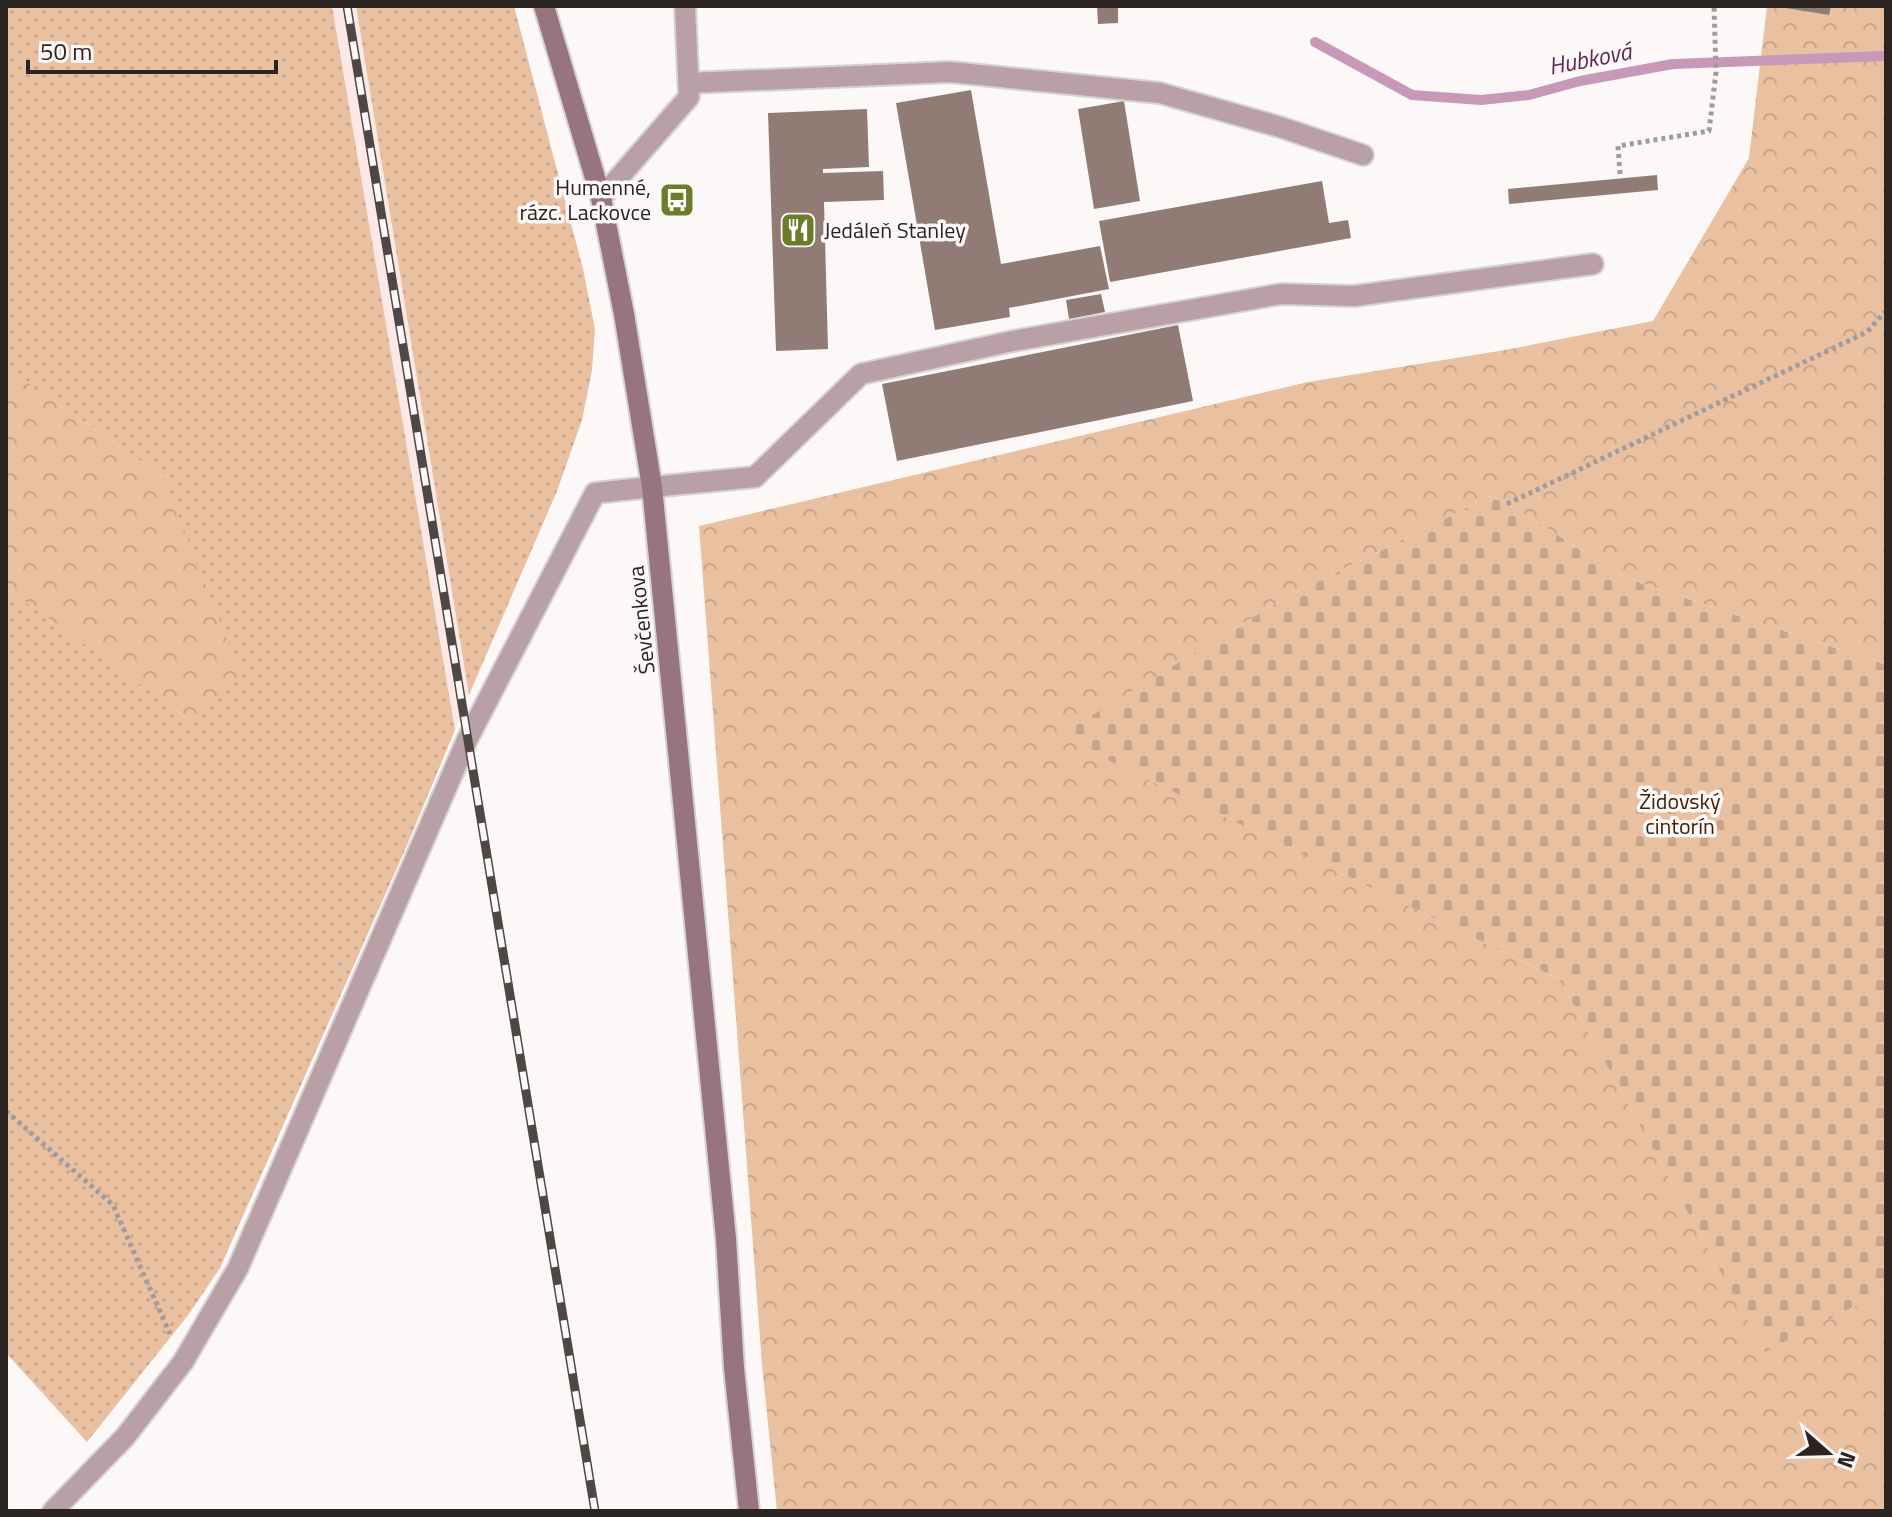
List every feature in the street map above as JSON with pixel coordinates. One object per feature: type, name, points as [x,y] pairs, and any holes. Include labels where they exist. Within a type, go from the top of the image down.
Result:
[{"type":"main road","name":"Ševčenkova","points":[[544,6],[601,198],[624,314],[652,487],[726,1239],[734,1368],[749,1511]]},
{"type":"street","points":[[601,198],[689,97],[685,6]]},
{"type":"street","points":[[689,83],[950,72],[1160,93],[1280,127],[1363,155]]},
{"type":"street","points":[[53,1511],[125,1437],[183,1362],[243,1258],[467,740],[595,493],[755,477],[861,374],[1013,341],[1281,294],[1354,296],[1593,264]]},
{"type":"path","points":[[1620,174],[1618,146],[1709,131],[1717,53],[1714,6]]},
{"type":"path","points":[[1507,504],[1867,332],[1886,311]]},
{"type":"path","points":[[6,1111],[113,1205],[183,1362]]},
{"type":"shaded area","points":[[332,6],[356,6],[469,695],[455,730]]},
{"type":"green space","points":[[6,6],[332,6],[455,730],[220,1268],[189,1314],[87,1442],[6,1353],[6,588],[189,719],[163,477],[6,367]]},
{"type":"green space","points":[[356,6],[514,6],[583,269],[595,329],[592,370],[582,420],[557,491],[469,695]]},
{"type":"green space","points":[[1767,6],[1886,6],[1886,665],[1628,579],[1493,495],[1283,599],[1059,736],[1559,979],[1765,1351],[1886,1290],[1886,1511],[777,1511],[762,1365],[699,526],[1308,382],[1505,350],[1653,321],[1749,158]]},
{"type":"green space","points":[[6,367],[163,477],[242,678],[189,719],[6,588]]},
{"type":"green space","name":"Židovský cintorín","points":[[1493,495],[1628,579],[1886,665],[1886,1290],[1765,1352],[1559,979],[1058,736],[1283,599]]},
{"type":"building","points":[[1097,6],[1118,6],[1118,23],[1098,24]]},
{"type":"building","points":[[1774,6],[1831,6],[1829,15]]},
{"type":"building","points":[[971,90],[1001,264],[1100,246],[1109,289],[1009,308],[1010,317],[935,330],[896,103]]},
{"type":"building","points":[[1124,101],[1140,201],[1094,209],[1078,109]]},
{"type":"building","points":[[867,109],[869,167],[823,169],[823,173],[883,171],[884,200],[824,202],[828,349],[776,351],[768,113]]},
{"type":"building","points":[[1657,175],[1658,190],[1509,204],[1508,189]]},
{"type":"building","points":[[1322,181],[1329,223],[1348,220],[1351,238],[1110,282],[1099,221]]},
{"type":"building","points":[[1101,294],[1105,312],[1069,319],[1066,300]]},
{"type":"building","points":[[1178,325],[1193,401],[897,461],[882,384]]},
{"type":"waterway","name":"Hubková","points":[[1315,42],[1412,95],[1481,100],[1529,95],[1580,81],[1673,64],[1886,56]]},
{"type":"railway","points":[[347,6],[595,1511]]},
{"type":"place","name":"Humenné, rázc. Lackovce","points":[[677,200]]},
{"type":"place","name":"Jedáleň Stanley","points":[[798,230]]}]
